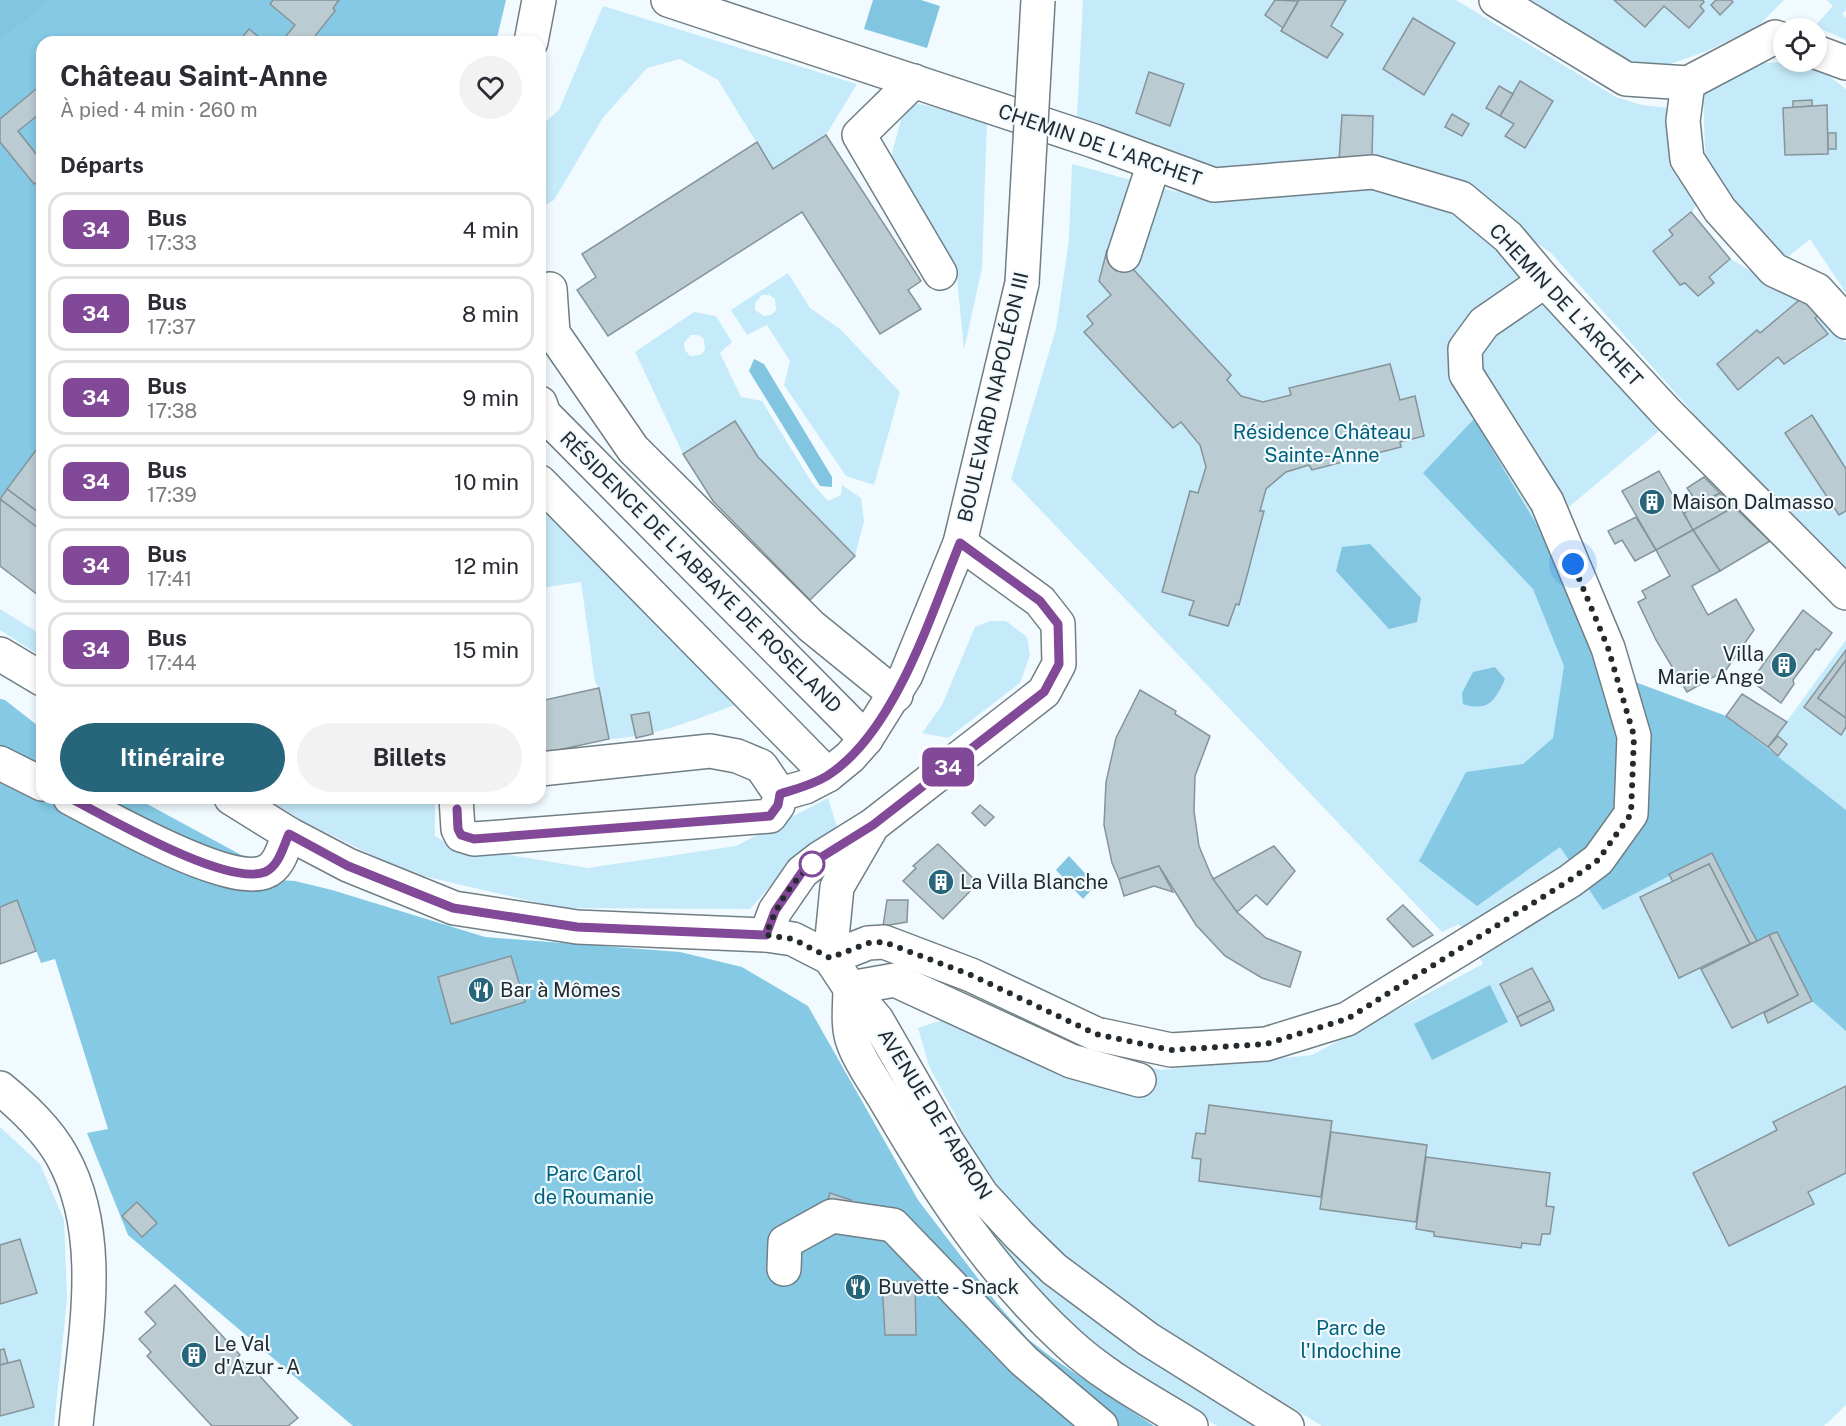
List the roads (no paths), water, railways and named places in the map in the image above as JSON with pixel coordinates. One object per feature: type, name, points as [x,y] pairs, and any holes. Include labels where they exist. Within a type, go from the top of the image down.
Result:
[{"type":"street","points":[[532,36],[539,0]]},
{"type":"street","name":"CHEMIN DE L'ARCHET","points":[[668,0],[914,81],[1214,185],[1374,172],[1461,198],[1508,237],[1545,281],[1667,413],[1846,593]]},
{"type":"street","name":"BOULEVARD NAPOLÉON III","points":[[780,794],[806,787],[828,775],[866,739],[896,694],[911,664],[960,543],[1022,283],[1038,0]]},
{"type":"street","points":[[1496,0],[1626,79],[1688,83],[1773,39]]},
{"type":"street","points":[[1827,56],[1846,63]]},
{"type":"street","points":[[914,81],[859,135],[940,273]]},
{"type":"street","points":[[1688,83],[1683,122],[1687,159],[1720,210],[1774,270],[1817,290],[1846,322]]},
{"type":"street","points":[[1124,255],[1154,163]]},
{"type":"street","points":[[830,958],[868,943],[884,942],[971,975],[1096,1034],[1171,1050],[1266,1044],[1347,1019],[1570,880],[1598,860],[1631,814],[1634,736],[1608,648],[1547,502],[1466,374],[1465,349],[1484,322],[1545,281]]},
{"type":"street","points":[[550,289],[553,333],[633,449],[811,626],[896,694]]},
{"type":"street","name":"RÉSIDENCE DE L'ABBAYE DE ROSELAND","points":[[546,416],[866,739]]},
{"type":"street","points":[[546,488],[828,775]]},
{"type":"street","name":"BOULEVARD NAPOLÉON III","points":[[766,935],[775,911],[802,872],[873,825],[1044,692],[1059,664],[1058,624],[1040,601],[960,543]]},
{"type":"street","points":[[0,654],[36,675]]},
{"type":"street","points":[[456,804],[458,829],[461,835],[474,839],[770,816],[778,805],[780,794],[761,766],[737,756],[710,751],[546,768]]},
{"type":"street","points":[[0,763],[36,781]]},
{"type":"street","points":[[82,804],[191,859],[250,875],[265,872],[276,864],[289,834]]},
{"type":"street","name":"AVENUE DE FABRON","points":[[241,804],[289,834],[348,866],[453,908],[577,927],[766,935],[793,939],[830,958],[850,988],[877,1020],[948,1143],[982,1195],[1019,1235],[1054,1269],[1148,1340],[1287,1426]]},
{"type":"street","name":"BOULEVARD NAPOLÉON III","points":[[830,958],[837,887],[873,825]]},
{"type":"street","points":[[850,988],[895,980],[1071,1061],[1139,1080]]},
{"type":"street","name":"AVENUE DE FABRON","points":[[850,988],[853,1042],[920,1160],[951,1209],[989,1259],[1022,1298],[1068,1344],[1122,1383],[1191,1426]]},
{"type":"street","points":[[0,1088],[44,1131],[62,1156],[83,1212],[89,1243],[89,1281],[76,1426]]},
{"type":"street","points":[[784,1269],[785,1242],[832,1216],[893,1225],[1024,1361],[1101,1426]]},
{"type":"place","name":"Maison Dalmasso","points":[[1652,502]]},
{"type":"place","name":"Villa Marie Ange","points":[[1784,665]]},
{"type":"place","name":"La Villa Blanche","points":[[941,882]]},
{"type":"place","name":"Bar à Mômes","points":[[481,990]]},
{"type":"place","name":"Buvette - Snack","points":[[858,1287]]},
{"type":"place","name":"Le Val d'Azur - A","points":[[194,1355]]},
{"type":"park label","name":"Résidence Château Sainte-Anne","points":[[1322,444]]},
{"type":"park label","name":"Parc Carol de Roumanie","points":[[594,1186]]},
{"type":"park label","name":"Parc de l'Indochine","points":[[1351,1340]]}]
